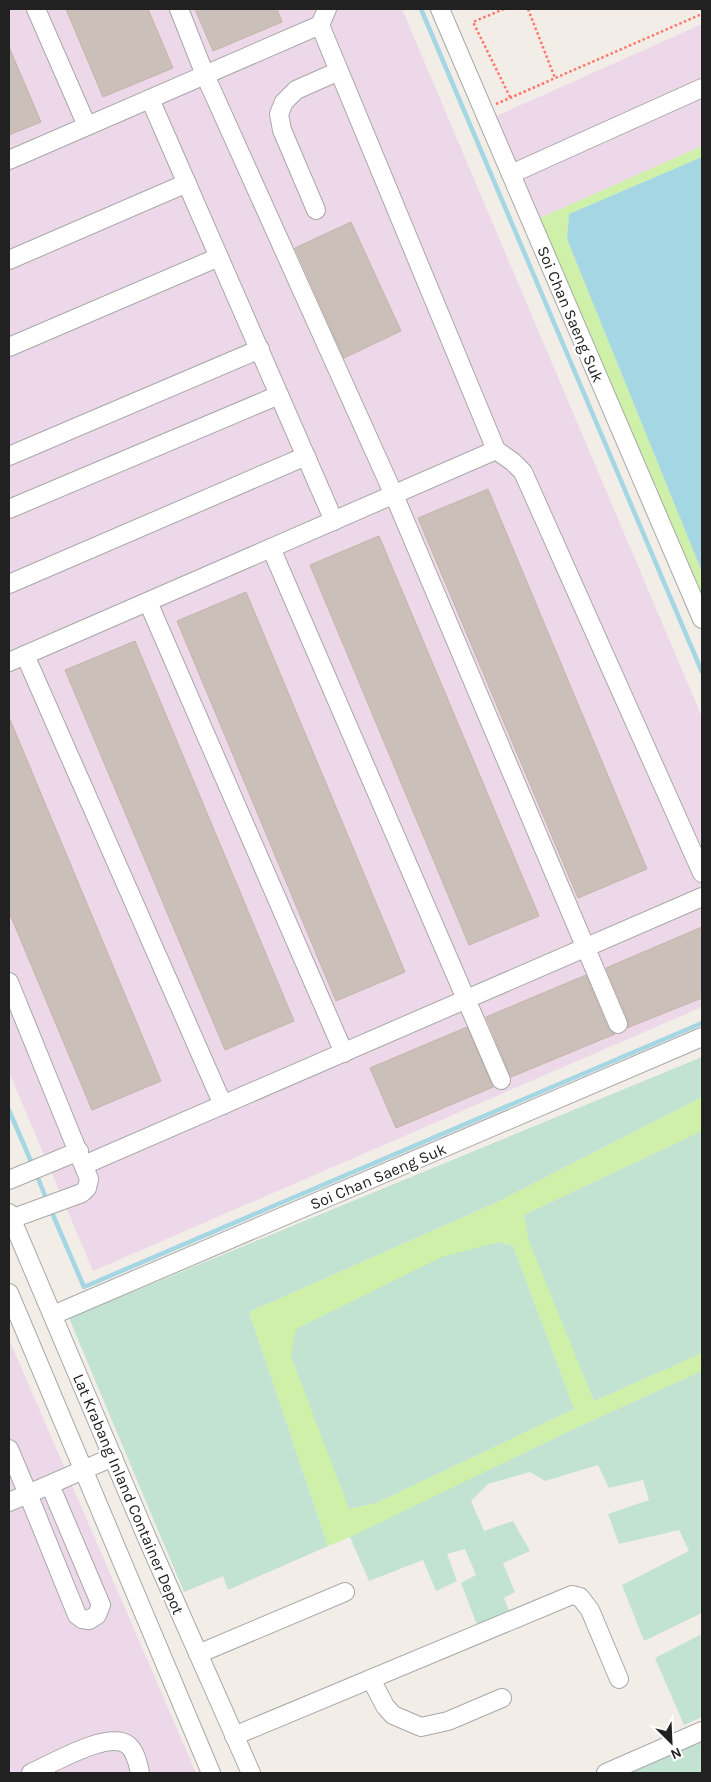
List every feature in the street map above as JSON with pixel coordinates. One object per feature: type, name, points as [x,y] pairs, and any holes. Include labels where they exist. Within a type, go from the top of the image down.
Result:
[{"type":"street","points":[[36,9],[87,126]]},
{"type":"street","points":[[179,9],[205,75],[394,495],[618,1024]]},
{"type":"street","name":"Soi Chan Saeng Suk","points":[[440,9],[702,618]]},
{"type":"street","points":[[9,160],[205,75],[324,17],[339,71],[496,450],[514,462],[523,472],[702,873]]},
{"type":"street","points":[[316,210],[282,130],[280,114],[284,102],[296,90],[339,71]]},
{"type":"street","points":[[511,174],[702,88]]},
{"type":"street","points":[[150,99],[334,521]]},
{"type":"street","points":[[9,260],[187,183]]},
{"type":"street","points":[[9,346],[219,257]]},
{"type":"street","points":[[9,456],[260,349]]},
{"type":"street","points":[[9,509],[279,395]]},
{"type":"street","points":[[9,662],[496,450]]},
{"type":"street","points":[[9,584],[306,456]]},
{"type":"street","points":[[271,548],[501,1080]]},
{"type":"street","points":[[148,602],[344,1053]]},
{"type":"street","points":[[25,655],[223,1105]]},
{"type":"street","points":[[9,1180],[81,1158],[223,1105],[585,949],[702,896]]},
{"type":"street","points":[[9,982],[90,1179],[87,1188],[82,1193],[10,1216]]},
{"type":"street","name":"Soi Chan Saeng Suk","points":[[53,1315],[702,1037]]},
{"type":"street","name":"Lat Krabang Inland Container Depot","points":[[10,1216],[251,1773]]},
{"type":"street","name":"Lat Krabang Inland Container Depot","points":[[9,1293],[211,1773]]},
{"type":"street","points":[[9,1448],[77,1615],[82,1620],[89,1620],[97,1615],[101,1606],[50,1485]]},
{"type":"street","points":[[9,1502],[113,1457]]},
{"type":"street","points":[[198,1654],[345,1592]]},
{"type":"street","points":[[234,1736],[572,1595],[580,1597],[590,1610],[619,1679]]},
{"type":"street","points":[[371,1679],[385,1706],[393,1715],[421,1727],[448,1721],[502,1698]]},
{"type":"street","points":[[606,1773],[702,1731]]},
{"type":"street","points":[[31,1773],[92,1745],[117,1740],[129,1746],[140,1773]]},
{"type":"path","points":[[504,9],[473,22],[510,98]]},
{"type":"path","points":[[528,9],[555,78]]},
{"type":"path","points":[[483,109],[702,14]]},
{"type":"shaded area","points":[[9,9],[402,9],[702,717],[702,1007],[93,1271],[9,1072]]},
{"type":"shaded area","points":[[702,24],[702,146],[538,219],[492,118]]},
{"type":"shaded area","points":[[9,1339],[196,1773],[9,1773]]},
{"type":"green space","points":[[702,146],[702,157],[569,214],[567,239],[702,572],[702,603],[538,219]]},
{"type":"green space","points":[[702,1057],[702,1097],[497,1202],[249,1312],[328,1546],[228,1590],[223,1576],[184,1592],[69,1318]]},
{"type":"green space","points":[[702,1097],[702,1131],[524,1215],[594,1401],[702,1353],[702,1371],[580,1426],[358,1534],[328,1546],[249,1312],[497,1202]],"holes":[[[499,1242],[513,1246],[574,1409],[376,1503],[349,1509]]]},
{"type":"green space","points":[[702,1131],[702,1353],[594,1401],[529,1241],[524,1215]]},
{"type":"green space","points":[[499,1242],[513,1246],[574,1409],[376,1503],[349,1509],[291,1356],[296,1329],[442,1257]]},
{"type":"green space","points":[[702,1371],[702,1613],[644,1641],[622,1585],[689,1551],[679,1530],[619,1544],[608,1514],[649,1500],[643,1480],[609,1488],[598,1465],[545,1481],[530,1472],[488,1484],[471,1501],[484,1531],[513,1521],[530,1551],[503,1563],[515,1592],[504,1598],[510,1613],[477,1625],[461,1583],[476,1575],[465,1549],[447,1554],[457,1581],[436,1591],[423,1560],[369,1581],[350,1537],[580,1426]]},
{"type":"green space","points":[[702,1634],[702,1717],[684,1725],[655,1658]]},
{"type":"green space","points":[[702,1735],[702,1773],[613,1773]]},
{"type":"water","points":[[702,157],[702,572],[567,239],[569,214]]},
{"type":"building","points":[[66,9],[148,9],[173,68],[103,97]]},
{"type":"building","points":[[195,9],[277,9],[282,22],[213,51]]},
{"type":"building","points":[[9,47],[41,122],[9,135]]},
{"type":"building","points":[[351,222],[401,331],[344,358],[295,248]]},
{"type":"building","points":[[488,489],[647,869],[578,898],[418,518]]},
{"type":"building","points":[[379,536],[539,916],[469,945],[310,565]]},
{"type":"building","points":[[246,592],[405,972],[336,1001],[177,621]]},
{"type":"building","points":[[135,641],[294,1021],[225,1050],[65,670]]},
{"type":"building","points":[[9,717],[161,1081],[92,1110],[9,912]]},
{"type":"building","points":[[702,927],[702,998],[627,1028],[628,1020],[606,968]]},
{"type":"building","points":[[586,975],[608,1028],[615,1034],[511,1077],[486,1017]]},
{"type":"building","points":[[467,1027],[493,1087],[396,1128],[370,1068]]},
{"type":"waterway","points":[[421,9],[702,672]]},
{"type":"waterway","points":[[50,1208],[84,1287],[702,1023]]},
{"type":"waterway","points":[[9,1110],[33,1166]]},
{"type":"waterway","points":[[36,1173],[47,1201]]}]
